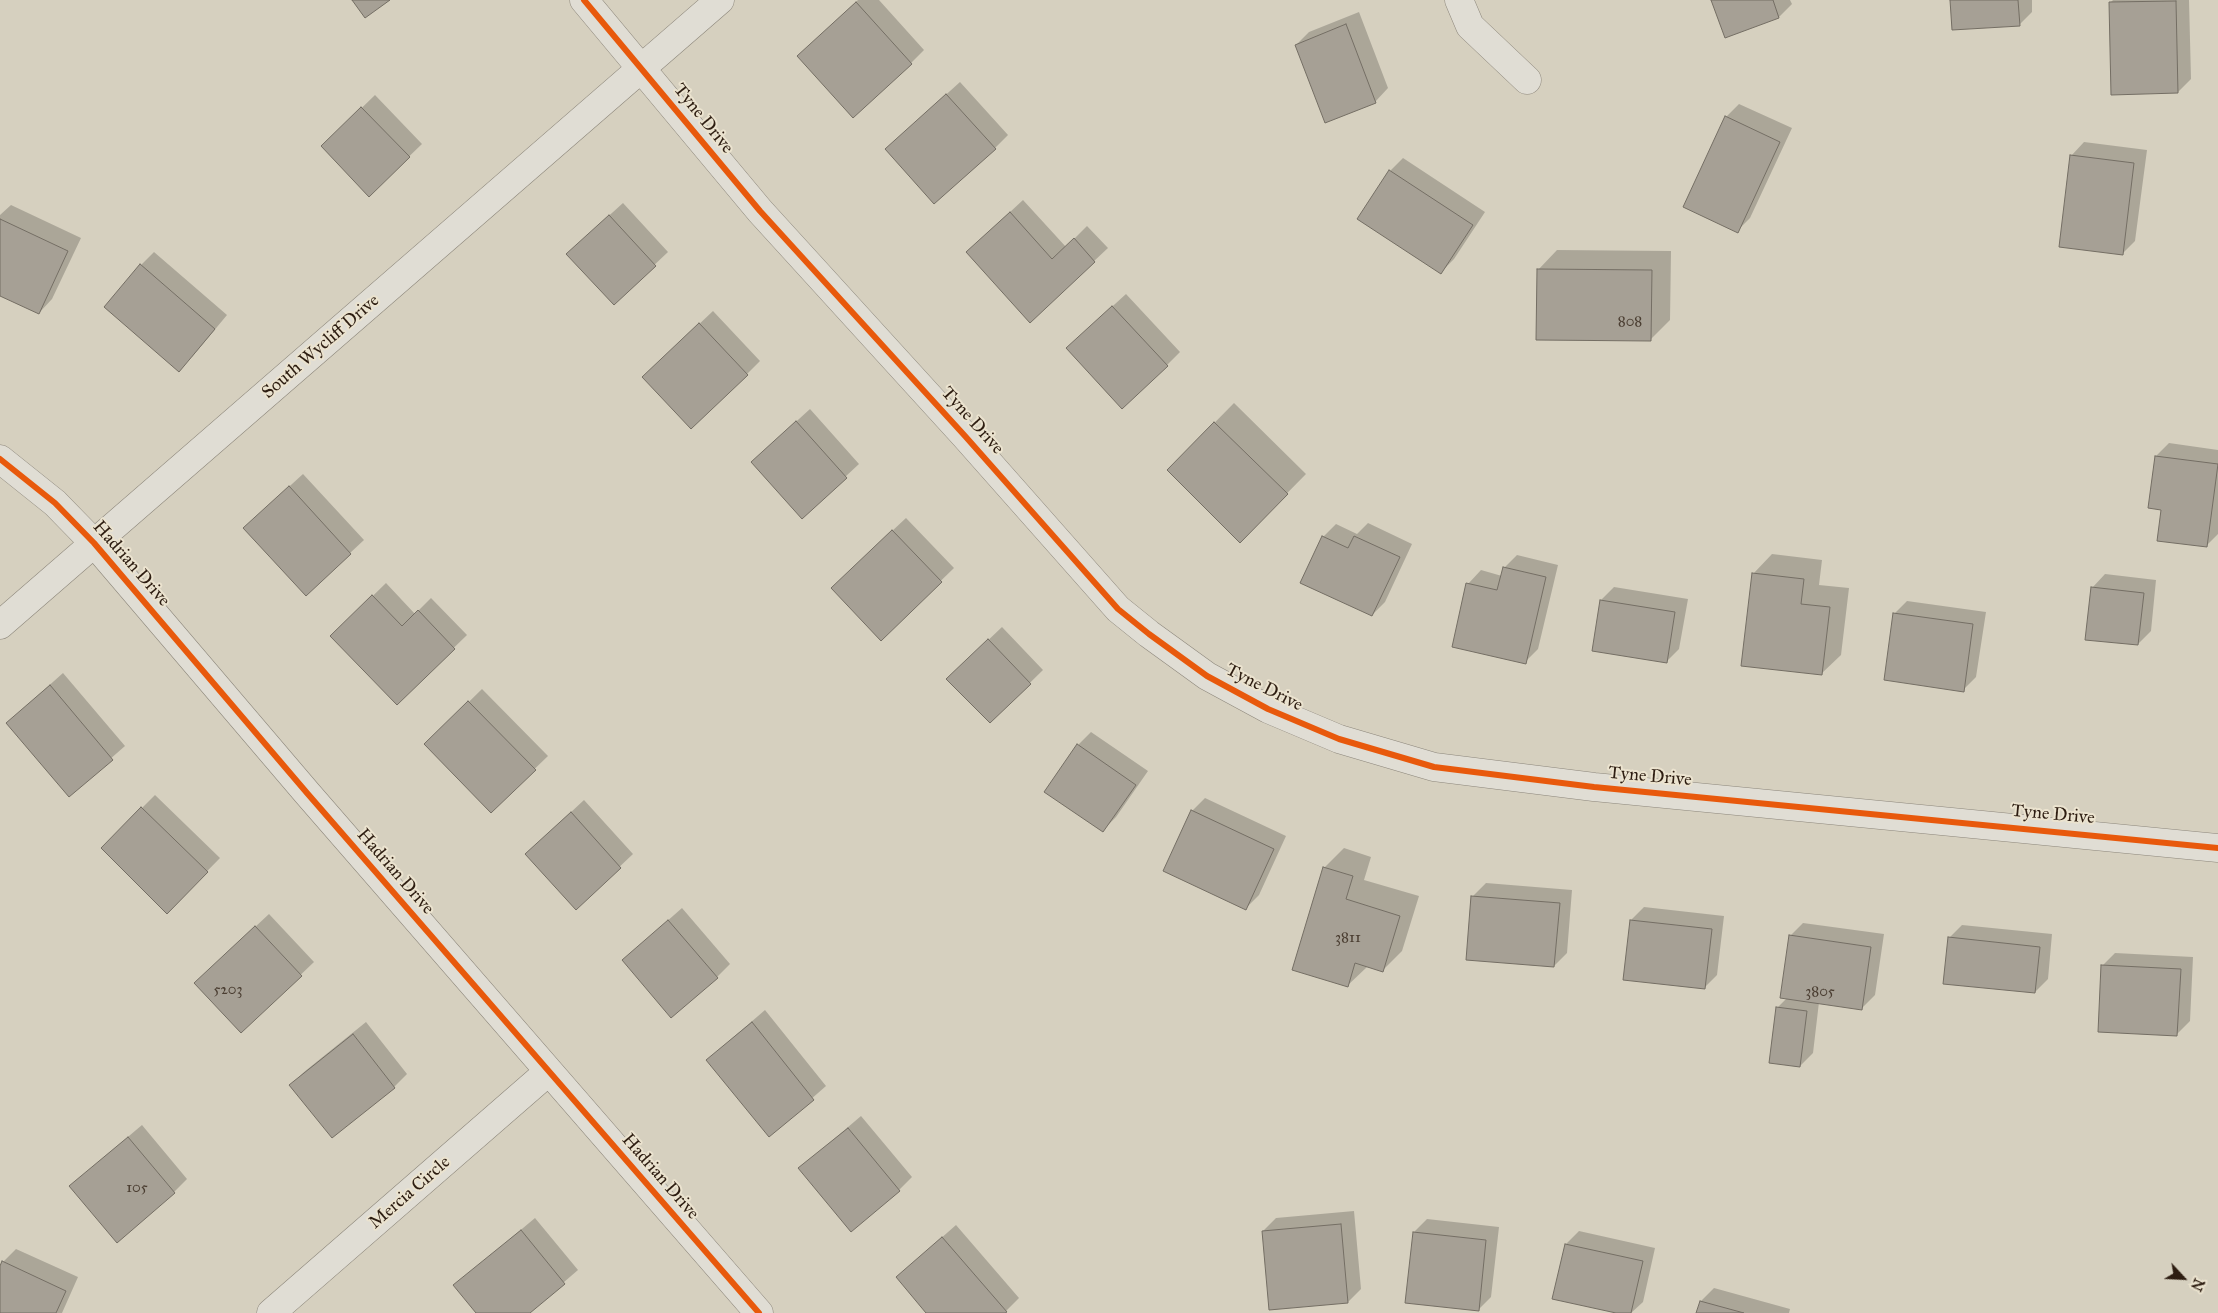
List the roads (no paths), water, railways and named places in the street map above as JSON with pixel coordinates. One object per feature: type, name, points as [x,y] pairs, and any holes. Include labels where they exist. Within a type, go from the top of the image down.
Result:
[{"type":"street","name":"Tyne Drive","points":[[584,0],[760,211],[965,436],[1118,609],[1156,640],[1207,676],[1268,709],[1339,739],[1434,767],[1594,787],[2218,848]]},
{"type":"street","name":"South Wycliff Drive","points":[[0,625],[720,0]]},
{"type":"street","points":[[1459,0],[1470,26],[1527,80]]},
{"type":"street","name":"Hadrian Drive","points":[[0,458],[55,503],[94,543],[548,1072],[759,1313]]},
{"type":"street","name":"Mercia Circle","points":[[271,1313],[548,1072]]}]
